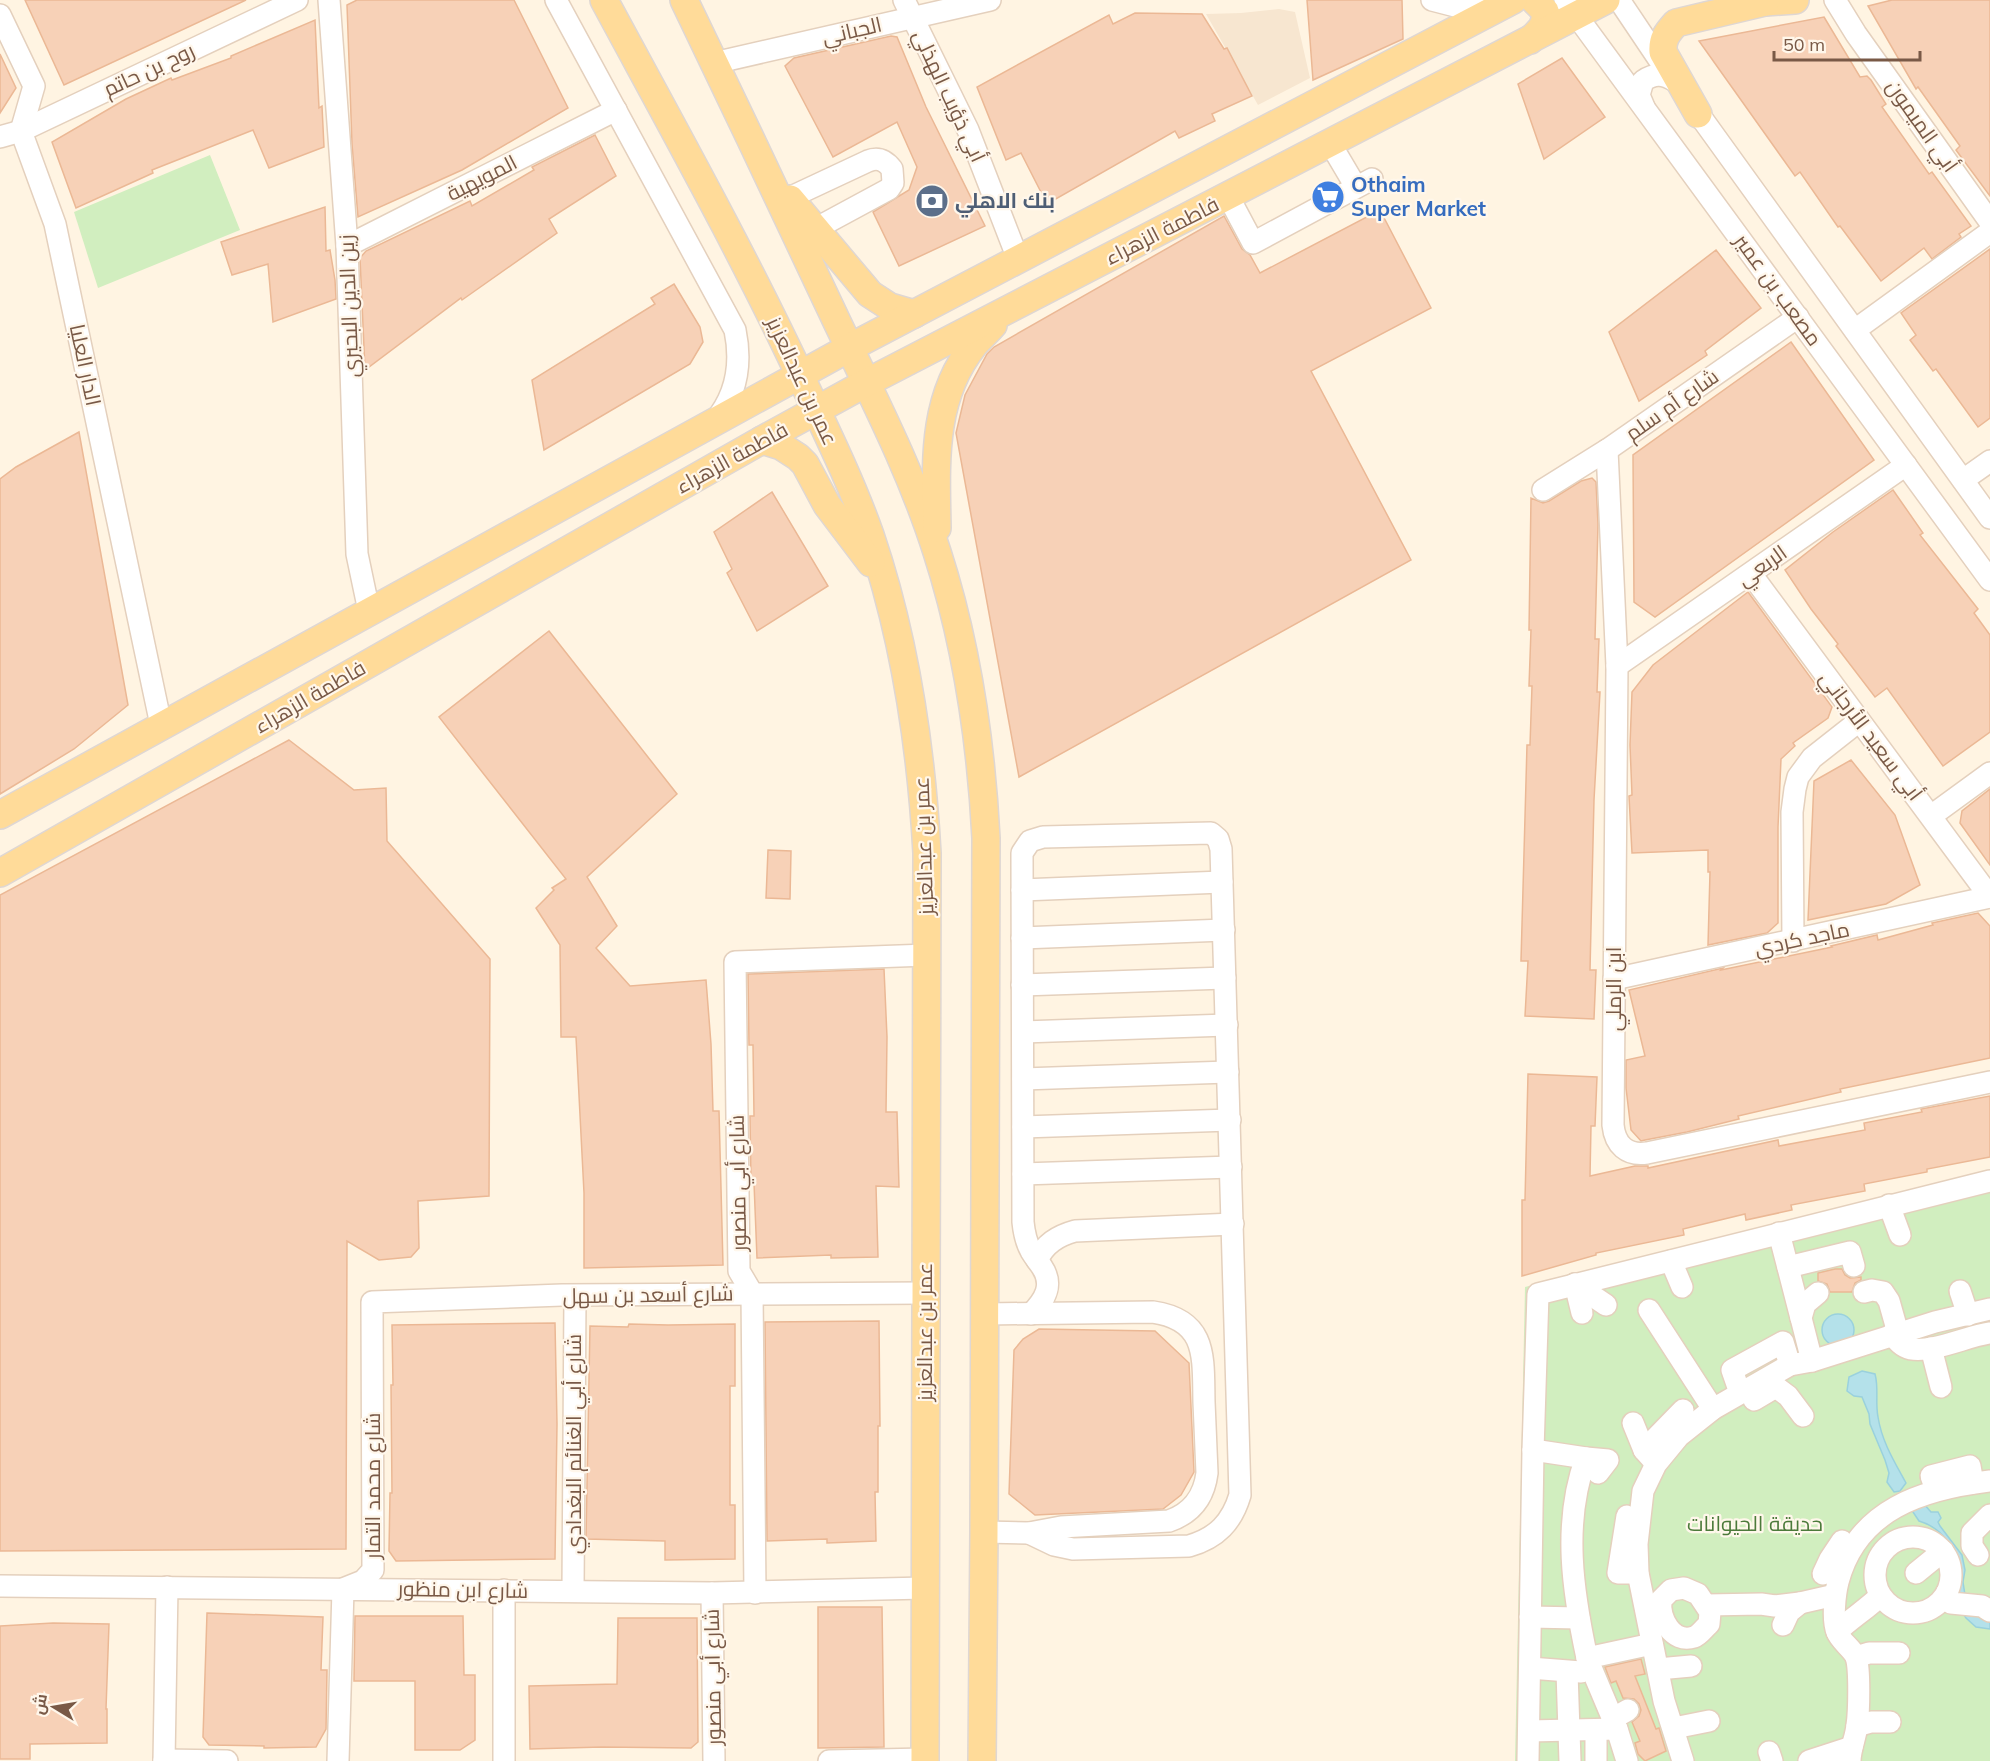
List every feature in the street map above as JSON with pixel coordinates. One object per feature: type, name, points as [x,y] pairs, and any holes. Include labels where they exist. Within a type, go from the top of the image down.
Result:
[{"type":"main road","name":"عمر بن عبدالعزيز","points":[[604,0],[761,293],[855,494],[884,581],[906,670],[920,761],[927,853],[925,1760]]},
{"type":"main road","points":[[684,0],[904,463],[938,554],[960,635],[972,694],[983,790],[986,867],[982,1761]]},
{"type":"main road","points":[[1530,40],[1543,28],[1546,20],[1545,11],[1534,0]]},
{"type":"main road","name":"فاطمة الزهراء","points":[[0,873],[866,383],[1530,40],[1571,8],[1606,0]]},
{"type":"main road","points":[[1698,114],[1663,52],[1662,43],[1667,33],[1676,23],[1777,1]]},
{"type":"main road","points":[[0,814],[711,426],[849,348],[1503,5]]},
{"type":"main road","points":[[765,169],[870,294],[890,307],[914,314]]},
{"type":"main road","points":[[938,554],[936,458],[940,418],[958,371],[974,345],[1007,311]]},
{"type":"main road","points":[[762,440],[781,446],[798,457],[827,505],[884,581]]},
{"type":"street","name":"روح بن حاتم","points":[[0,137],[21,131],[297,0]]},
{"type":"street","name":"زين الدين البحيري","points":[[329,0],[347,246],[357,554],[369,611]]},
{"type":"street","name":"عمر بن عبدالعزيز","points":[[556,0],[735,330],[738,347],[736,381],[726,405],[711,426]]},
{"type":"street","name":"الجباني","points":[[714,63],[908,9],[990,0]]},
{"type":"street","points":[[1432,0],[1456,7],[1503,5]]},
{"type":"street","name":"مصعب بن عمير","points":[[1619,0],[1698,114],[1990,518]]},
{"type":"street","name":"أبي الميمون","points":[[1835,0],[1856,34],[1990,222]]},
{"type":"street","name":"مصعب بن عمير","points":[[1571,8],[1990,580]]},
{"type":"street","name":"أبي ذؤيب الهذلي","points":[[908,9],[968,130],[1018,259]]},
{"type":"street","points":[[0,15],[34,86],[21,131]]},
{"type":"street","points":[[1644,108],[1639,95],[1643,81],[1651,75],[1659,74],[1675,81]]},
{"type":"street","name":"المويهية","points":[[347,246],[616,110]]},
{"type":"street","name":"الدار العليا","points":[[21,131],[55,224],[161,725]]},
{"type":"street","points":[[1228,196],[1253,243],[1364,183],[1330,143]]},
{"type":"street","points":[[789,198],[867,160],[882,160],[892,169],[893,183],[889,189],[815,228]]},
{"type":"street","points":[[1855,330],[1990,232]]},
{"type":"street","name":"شارع أم سلم","points":[[1543,490],[1607,450],[1798,317]]},
{"type":"street","name":"ابن الرملي","points":[[1607,450],[1617,666],[1613,1125],[1617,1142],[1630,1153],[1639,1155],[1990,1082]]},
{"type":"street","points":[[1963,480],[1990,461]]},
{"type":"street","name":"الربعي","points":[[1617,666],[1906,465]]},
{"type":"street","name":"أبي سعيد الأرجاني","points":[[1751,574],[1990,897]]},
{"type":"street","points":[[1793,941],[1792,812],[1798,777],[1812,758],[1859,721]]},
{"type":"street","points":[[1931,816],[1990,773]]},
{"type":"street","points":[[1029,1533],[1054,1545],[1073,1549],[1189,1546],[1213,1536],[1231,1518],[1240,1495],[1221,844],[1211,833],[1043,837],[1030,842],[1022,853],[1024,1233],[1031,1252],[1045,1272],[1048,1287],[1044,1301],[1031,1314]]},
{"type":"street","points":[[1022,890],[1222,882]]},
{"type":"street","name":"ماجد كردي","points":[[1614,979],[1990,897]]},
{"type":"street","points":[[1022,938],[1224,930]]},
{"type":"street","name":"شارع أبي منصور","points":[[755,1593],[752,1293],[739,1271],[735,962],[927,955]]},
{"type":"street","points":[[1022,985],[1225,978]]},
{"type":"street","points":[[1023,1032],[1227,1025]]},
{"type":"street","points":[[1023,1079],[1228,1072]]},
{"type":"street","points":[[1023,1126],[1230,1120]]},
{"type":"street","points":[[1023,1174],[1231,1167]]},
{"type":"street","points":[[1528,1761],[1538,1294],[1889,1205],[1953,1198],[1990,1181]]},
{"type":"street","points":[[1889,1205],[1900,1235]]},
{"type":"street","points":[[1037,1260],[1041,1252],[1056,1238],[1075,1231],[1233,1224]]},
{"type":"street","points":[[1779,1233],[1812,1361]]},
{"type":"street","points":[[1788,1267],[1850,1252],[1854,1266]]},
{"type":"street","points":[[1671,1261],[1682,1287]]},
{"type":"street","points":[[1575,1284],[1606,1305]]},
{"type":"street","points":[[1575,1284],[1582,1313]]},
{"type":"street","points":[[1864,1292],[1872,1290],[1883,1292],[1889,1301],[1895,1334],[1900,1344],[1910,1348],[1931,1348],[1990,1333]]},
{"type":"street","points":[[1960,1291],[1968,1315]]},
{"type":"street","name":"شارع أسعد بن سهل","points":[[372,1302],[752,1293],[925,1293]]},
{"type":"street","points":[[1801,1318],[1805,1304],[1818,1293]]},
{"type":"street","name":"شارع أبي الغنائم البغدادي","points":[[573,1591],[575,1296]]},
{"type":"street","name":"شارع محمد التمار","points":[[343,1589],[363,1581],[373,1570],[372,1302]]},
{"type":"street","points":[[1683,1761],[1674,1728],[1668,1718],[1652,1644],[1653,1611],[1638,1574],[1637,1544],[1643,1491],[1650,1457],[1684,1419],[1713,1409],[1790,1365],[1812,1361],[1935,1322],[1990,1309]]},
{"type":"street","points":[[1649,1310],[1713,1409]]},
{"type":"street","points":[[984,1532],[1029,1533],[1061,1527],[1169,1521],[1180,1517],[1197,1502],[1202,1494],[1207,1473],[1203,1355],[1194,1334],[1187,1326],[1171,1316],[1153,1312],[985,1314]]},
{"type":"street","points":[[1931,1348],[1941,1387]]},
{"type":"street","points":[[1684,1419],[1700,1432],[1712,1427],[1776,1387],[1788,1396],[1803,1416]]},
{"type":"street","points":[[1633,1423],[1650,1457]]},
{"type":"street","points":[[1533,1450],[1592,1466],[1576,1497],[1572,1542],[1573,1581],[1579,1618],[1591,1665],[1627,1761]]},
{"type":"street","points":[[1783,1625],[1789,1612],[1844,1562],[1877,1508],[1896,1506],[1936,1490],[1982,1482]]},
{"type":"street","points":[[1978,1555],[1972,1546],[1972,1533],[1990,1515]]},
{"type":"street","points":[[1949,1597],[1951,1576],[1949,1563],[1936,1545],[1918,1537],[1898,1540],[1883,1550],[1876,1562],[1875,1584],[1880,1596],[1896,1610],[1914,1614],[1927,1611],[1949,1597],[1986,1608]]},
{"type":"street","points":[[1916,1573],[1942,1551]]},
{"type":"street","points":[[1809,1761],[1851,1754],[1857,1726],[1859,1697],[1856,1657],[1837,1632],[1827,1579]]},
{"type":"street","name":"شارع ابن منظور","points":[[0,1586],[712,1593],[925,1588]]},
{"type":"street","points":[[167,1587],[164,1760],[227,1761]]},
{"type":"street","points":[[1653,1611],[1660,1600],[1671,1590],[1684,1588],[1719,1601],[1764,1597],[1774,1606],[1800,1603]]},
{"type":"street","points":[[338,1761],[343,1589]]},
{"type":"street","points":[[504,1590],[504,1761]]},
{"type":"street","name":"شارع أبي منصور","points":[[712,1593],[714,1761]]},
{"type":"street","points":[[1837,1632],[1853,1616],[1871,1605],[1880,1596]]},
{"type":"street","points":[[1653,1611],[1675,1635],[1688,1638],[1696,1636],[1709,1624],[1710,1612],[1719,1601]]},
{"type":"street","points":[[1530,1617],[1579,1618]]},
{"type":"street","points":[[1530,1668],[1567,1672],[1652,1644]]},
{"type":"street","points":[[1856,1657],[1869,1653],[1899,1653]]},
{"type":"street","points":[[1658,1669],[1691,1666]]},
{"type":"street","points":[[1567,1672],[1570,1761]]},
{"type":"street","points":[[1674,1728],[1708,1721]]},
{"type":"street","points":[[1529,1731],[1569,1731],[1613,1722]]},
{"type":"street","points":[[1596,1761],[1613,1722]]},
{"type":"street","points":[[1857,1726],[1871,1722],[1890,1722]]},
{"type":"street","points":[[829,1761],[925,1760]]},
{"type":"shaded area","points":[[1279,9],[1295,12],[1310,78],[1258,105],[1206,14]]},
{"type":"green space","points":[[210,155],[240,230],[98,288],[74,212]]},
{"type":"green space","name":"حديقة الحيوانات","points":[[1990,1172],[1990,1761],[1515,1761],[1525,1287]]},
{"type":"water","points":[[1838,1314],[1849,1319],[1854,1330],[1849,1341],[1838,1346],[1827,1341],[1822,1330],[1827,1319]]},
{"type":"water","points":[[1862,1371],[1875,1374],[1877,1411],[1882,1435],[1906,1483],[1900,1491],[1894,1492],[1887,1482],[1889,1473],[1862,1397],[1854,1396],[1847,1391],[1849,1377]]},
{"type":"water","points":[[1923,1503],[1931,1512],[1938,1512],[1941,1518],[1938,1522],[1940,1526],[1962,1555],[1965,1570],[1963,1582],[1965,1595],[1990,1623],[1990,1629],[1976,1627],[1966,1618],[1956,1603],[1959,1591],[1958,1566],[1954,1554],[1941,1534],[1931,1526],[1919,1521],[1911,1509]]},
{"type":"building","points":[[25,0],[246,0],[64,85]]},
{"type":"building","points":[[357,0],[514,0],[568,108],[462,170],[358,217],[352,144],[347,5]]},
{"type":"building","points":[[1307,0],[1402,0],[1403,39],[1313,80]]},
{"type":"building","points":[[1892,0],[1990,0],[1990,196],[1956,150],[1960,146],[1918,87],[1916,89],[1868,6]]},
{"type":"building","points":[[1135,13],[1202,14],[1224,49],[1227,48],[1252,96],[1212,114],[1215,121],[1179,138],[1175,131],[1047,204],[1021,153],[1006,160],[977,87],[1109,15],[1113,24]]},
{"type":"building","points":[[1824,17],[1860,77],[1867,76],[1871,80],[1886,104],[1882,107],[1929,174],[1932,172],[1971,226],[1959,234],[1961,237],[1932,259],[1924,248],[1881,281],[1840,226],[1838,227],[1800,172],[1795,176],[1699,41]]},
{"type":"building","points":[[315,20],[319,108],[322,106],[324,147],[269,168],[253,130],[152,170],[153,173],[76,208],[52,142],[126,99],[171,78],[172,80],[231,58],[231,56]]},
{"type":"building","points":[[891,36],[897,37],[926,107],[985,226],[899,266],[873,212],[909,190],[917,167],[897,122],[833,157],[785,66],[794,58]]},
{"type":"building","points":[[0,54],[16,88],[0,113]]},
{"type":"building","points":[[1562,58],[1605,117],[1544,159],[1518,84]]},
{"type":"building","points":[[595,135],[616,176],[549,219],[557,233],[462,300],[461,298],[365,370],[360,258],[366,251],[470,201],[472,206],[534,170],[532,167]]},
{"type":"building","points":[[325,207],[326,251],[330,250],[336,299],[273,322],[268,264],[232,275],[221,242]]},
{"type":"building","points":[[1380,210],[1431,308],[1311,371],[1411,560],[1019,777],[956,433],[965,395],[987,354],[994,347],[1224,216],[1242,249],[1250,255],[1260,273]]},
{"type":"building","points":[[1990,249],[1990,418],[1978,427],[1936,369],[1933,371],[1910,340],[1916,335],[1901,313]]},
{"type":"building","points":[[1716,250],[1761,308],[1705,351],[1707,355],[1639,401],[1609,332]]},
{"type":"building","points":[[674,284],[700,327],[703,342],[690,364],[544,450],[532,380],[655,304],[651,298]]},
{"type":"building","points":[[1791,342],[1874,460],[1655,617],[1634,602],[1633,455]]},
{"type":"building","points":[[79,432],[128,705],[74,749],[0,794],[0,479],[16,467]]},
{"type":"building","points":[[1592,478],[1596,482],[1598,524],[1595,639],[1599,639],[1597,692],[1600,692],[1594,800],[1590,970],[1596,970],[1594,1019],[1525,1016],[1528,961],[1521,961],[1527,745],[1530,745],[1532,686],[1529,686],[1531,498],[1543,503],[1581,481]]},
{"type":"building","points":[[1893,490],[1923,533],[1920,535],[1978,609],[1974,613],[1990,635],[1990,732],[1943,766],[1887,688],[1875,697],[1836,646],[1838,644],[1785,570],[1833,532]]},
{"type":"building","points":[[772,492],[828,586],[757,631],[727,573],[732,569],[714,532]]},
{"type":"building","points":[[1748,592],[1832,707],[1828,718],[1793,743],[1795,746],[1781,759],[1778,923],[1767,933],[1708,945],[1710,872],[1708,872],[1708,850],[1632,853],[1629,796],[1632,795],[1630,745],[1632,692],[1653,665]]},
{"type":"building","points":[[549,631],[677,794],[587,877],[617,926],[596,948],[630,986],[706,980],[713,1111],[719,1111],[723,1265],[584,1268],[584,1193],[576,1037],[561,1037],[560,945],[536,908],[554,890],[552,888],[566,879],[439,717]]},
{"type":"building","points":[[289,740],[354,790],[386,788],[387,841],[490,959],[489,1196],[418,1201],[419,1248],[411,1257],[379,1260],[347,1241],[346,1549],[0,1551],[0,895]]},
{"type":"building","points":[[1851,760],[1895,815],[1920,885],[1886,904],[1808,920],[1814,781]]},
{"type":"building","points":[[1990,789],[1990,865],[1960,823],[1962,811]]},
{"type":"building","points":[[768,850],[791,851],[790,899],[766,898]]},
{"type":"building","points":[[1978,913],[1990,926],[1990,1058],[1840,1089],[1841,1092],[1738,1116],[1739,1119],[1687,1132],[1641,1141],[1631,1130],[1626,1088],[1626,1060],[1645,1056],[1629,990],[1723,968],[1721,970],[1832,947],[1877,935],[1878,940],[1933,925],[1932,923]]},
{"type":"building","points":[[884,969],[887,1037],[886,1112],[897,1112],[899,1187],[876,1186],[878,1257],[831,1258],[831,1255],[757,1258],[754,1183],[751,1183],[750,1116],[754,1116],[753,1045],[749,1045],[748,974]]},
{"type":"building","points":[[1528,1074],[1597,1077],[1595,1126],[1591,1126],[1590,1176],[1635,1166],[1648,1166],[1648,1168],[1778,1140],[1779,1146],[1865,1130],[1864,1123],[1990,1096],[1990,1157],[1864,1184],[1865,1191],[1791,1205],[1792,1210],[1746,1220],[1745,1214],[1683,1229],[1684,1235],[1596,1253],[1596,1255],[1522,1276],[1522,1200],[1525,1200]]},
{"type":"building","points":[[1842,1269],[1850,1278],[1861,1277],[1861,1280],[1855,1283],[1852,1292],[1830,1292],[1827,1284],[1818,1281],[1818,1273]]},
{"type":"building","points":[[879,1321],[880,1426],[878,1426],[878,1492],[875,1492],[876,1541],[827,1543],[827,1539],[767,1541],[765,1322]]},
{"type":"building","points":[[555,1323],[557,1424],[555,1559],[396,1561],[389,1551],[390,1493],[392,1493],[392,1325]]},
{"type":"building","points":[[629,1324],[735,1324],[735,1386],[730,1386],[730,1505],[735,1505],[735,1559],[665,1560],[665,1541],[586,1539],[590,1326],[628,1327]]},
{"type":"building","points":[[1039,1329],[1155,1331],[1189,1363],[1194,1472],[1181,1495],[1163,1509],[1035,1515],[1009,1494],[1014,1350],[1023,1339]]},
{"type":"building","points":[[818,1607],[882,1607],[884,1747],[818,1748]]},
{"type":"building","points":[[207,1613],[323,1617],[321,1670],[327,1670],[326,1729],[316,1747],[264,1748],[264,1746],[209,1745],[203,1737]]},
{"type":"building","points":[[355,1616],[463,1616],[464,1675],[475,1675],[475,1740],[460,1750],[415,1750],[415,1681],[354,1681]]},
{"type":"building","points":[[618,1618],[697,1618],[698,1742],[691,1748],[530,1749],[529,1686],[617,1684]]},
{"type":"building","points":[[53,1623],[109,1624],[107,1743],[30,1744],[30,1759],[0,1759],[0,1626]]},
{"type":"building","points":[[1641,1659],[1645,1674],[1635,1676],[1656,1729],[1659,1728],[1666,1751],[1645,1761],[1638,1754],[1635,1743],[1640,1741],[1632,1722],[1639,1716],[1641,1710],[1639,1704],[1634,1699],[1623,1698],[1616,1681],[1611,1683],[1605,1667]]},
{"type":"place","name":"Othaim Super Market","points":[[1328,197]]},
{"type":"place","name":"بنك الاهلي","points":[[932,201]]}]
